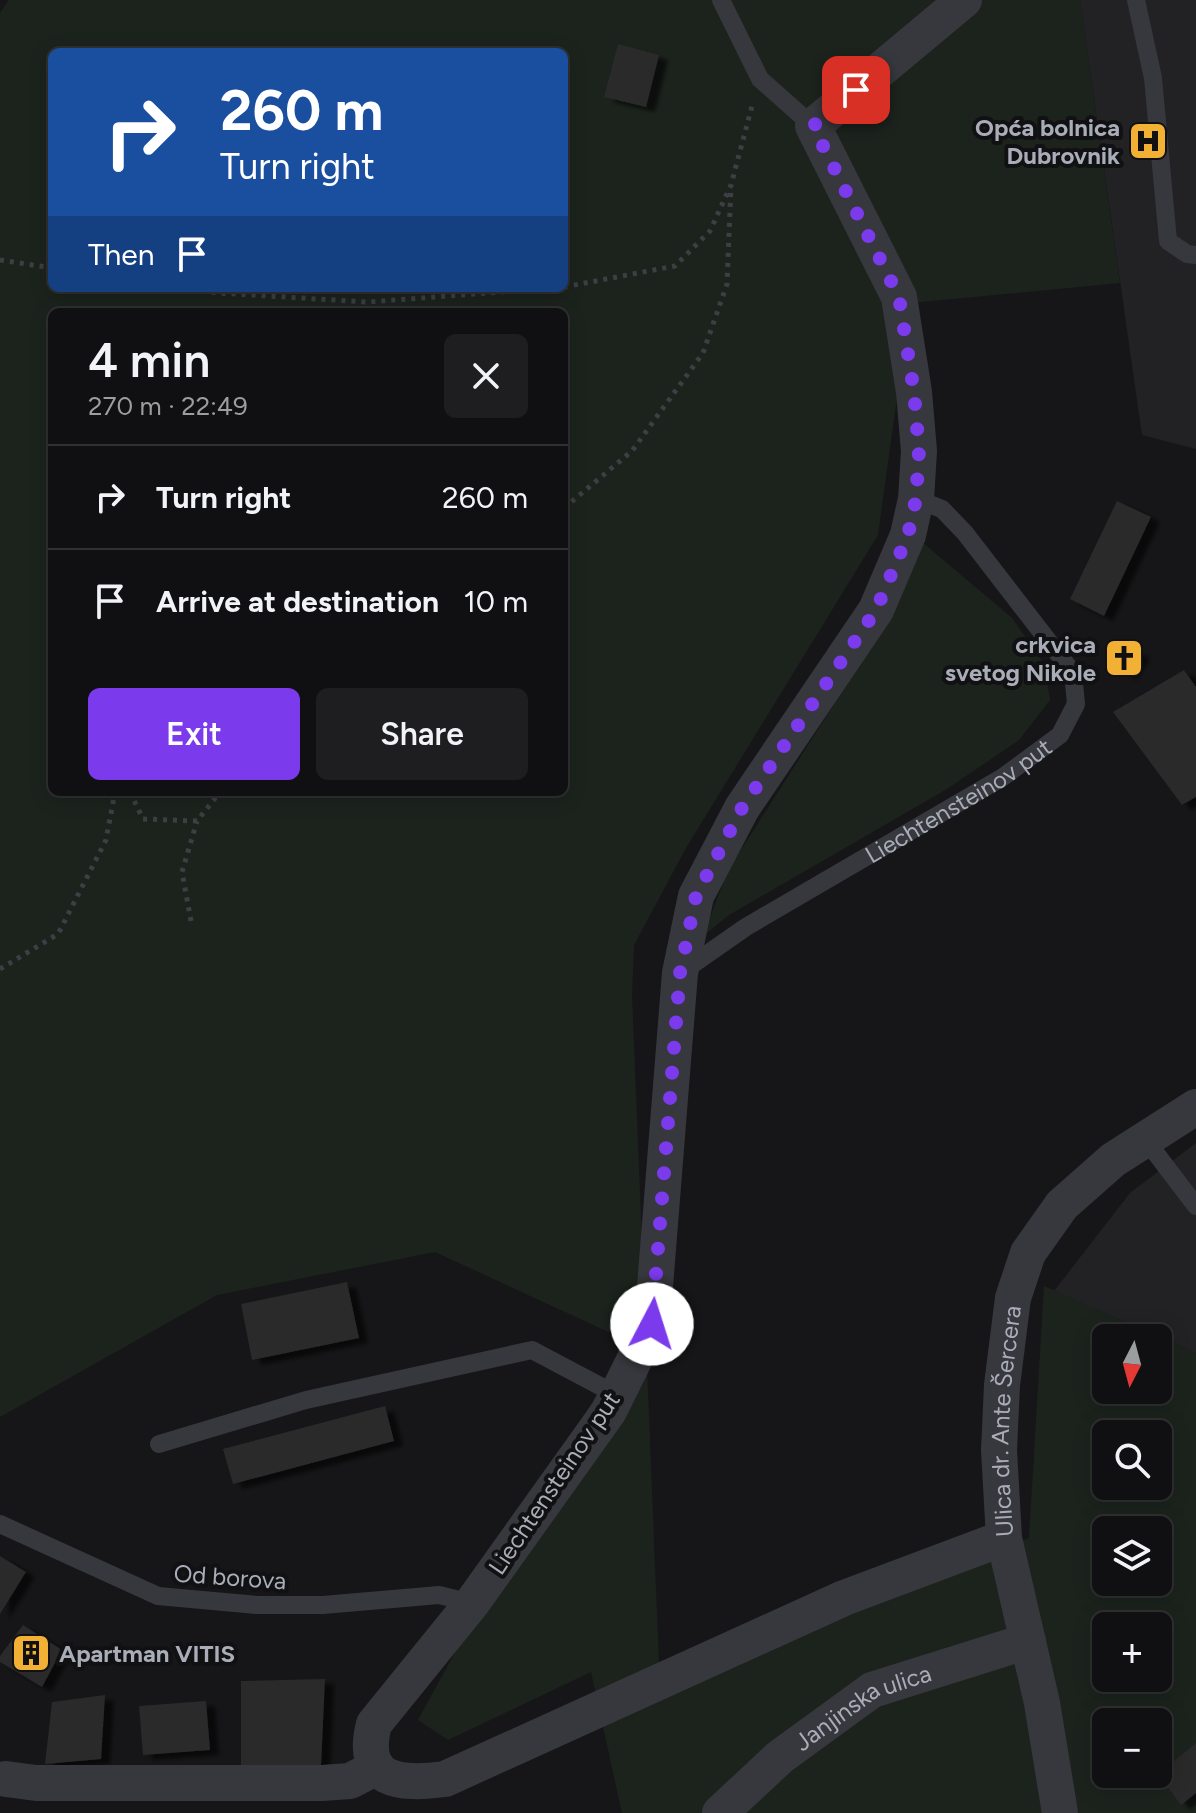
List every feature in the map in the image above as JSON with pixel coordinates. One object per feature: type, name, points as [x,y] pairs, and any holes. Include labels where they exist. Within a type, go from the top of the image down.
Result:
[{"type":"street","points":[[813,126],[964,0]]},
{"type":"street","name":"Liechtensteinov put","points":[[377,1767],[368,1747],[374,1724],[472,1603],[609,1411],[652,1324],[680,973],[696,896],[742,808],[876,610],[908,535],[916,499],[919,451],[916,407],[899,297],[813,126]]},
{"type":"street","name":"Ulica dr. Ante Šercera","points":[[1060,1813],[1042,1703],[1004,1538],[999,1450],[1002,1385],[1013,1298],[1028,1253],[1062,1205],[1113,1160],[1196,1107]]},
{"type":"street","points":[[6,1779],[36,1783],[322,1783],[350,1781],[377,1767],[390,1778],[416,1783],[445,1779],[844,1598],[1004,1538]]},
{"type":"street","name":"Janjinska ulica","points":[[720,1813],[780,1757],[872,1690],[1028,1641]]},
{"type":"lane","name":"Liechtensteinov put","points":[[721,0],[760,79],[813,126]]},
{"type":"lane","points":[[1136,0],[1153,78],[1168,241],[1187,254],[1196,255]]},
{"type":"lane","name":"Liechtensteinov put","points":[[680,973],[746,927],[1003,777],[1060,735],[1076,704],[1073,673],[965,533],[942,509],[916,499]]},
{"type":"lane","points":[[1145,1139],[1196,1206]]},
{"type":"lane","points":[[159,1444],[306,1400],[532,1350],[617,1395]]},
{"type":"lane","name":"Od borova","points":[[0,1524],[158,1596],[257,1605],[323,1605],[439,1595],[472,1603]]},
{"type":"path","points":[[568,286],[675,266],[710,231],[731,185],[760,79]]},
{"type":"path","points":[[568,505],[632,451],[703,353],[727,284],[731,185]]},
{"type":"path","points":[[0,260],[48,267]]},
{"type":"path","points":[[211,292],[367,302],[501,292]]},
{"type":"path","points":[[0,969],[58,934],[106,840],[114,796]]},
{"type":"path","points":[[132,796],[143,819],[197,821]]},
{"type":"path","points":[[191,921],[182,872],[197,821],[217,796]]},
{"type":"shaded area","points":[[9,0],[1080,0],[1120,283],[910,303],[878,535],[686,848],[634,945],[632,995],[660,1690],[1029,1538],[1044,1286],[1130,1324],[1092,1324],[1092,1404],[1172,1404],[1172,1342],[1196,1353],[1196,1813],[622,1813],[591,1672],[448,1740],[418,1720],[626,1340],[435,1252],[217,1295],[0,1417],[0,13]]},
{"type":"shaded area","name":"Opća bolnica Dubrovnik","points":[[1080,0],[1196,0],[1196,449],[1142,435]]},
{"type":"shaded area","points":[[922,542],[1012,618],[1044,664],[1050,700],[1019,740],[947,789],[729,915],[703,936],[728,870],[883,628]]},
{"type":"shaded area","points":[[1196,1143],[1196,1353],[1172,1343],[1172,1324],[1130,1324],[1054,1291],[1130,1193]]},
{"type":"building","points":[[618,44],[659,55],[646,107],[604,97]]},
{"type":"building","points":[[1117,501],[1151,517],[1104,616],[1070,599]]},
{"type":"building","name":"crkvica svetog Nikole","points":[[1118,641],[1141,654],[1128,675],[1107,662]]},
{"type":"building","points":[[1184,670],[1196,687],[1196,797],[1182,805],[1113,712]]},
{"type":"building","points":[[347,1282],[359,1338],[252,1360],[241,1304]]},
{"type":"building","points":[[385,1406],[394,1441],[233,1484],[223,1449]]},
{"type":"building","points":[[0,1556],[26,1572],[0,1614]]},
{"type":"building","name":"Apartman VITIS","points":[[23,1625],[62,1650],[42,1687],[0,1662],[0,1656]]},
{"type":"building","points":[[325,1679],[321,1766],[241,1766],[241,1681]]},
{"type":"building","points":[[105,1695],[101,1759],[45,1764],[52,1702]]},
{"type":"building","points":[[206,1701],[210,1750],[143,1755],[139,1706]]},
{"type":"building","points":[[1196,1743],[1196,1793],[1181,1805],[1168,1788],[1172,1788],[1172,1763]]},
{"type":"place","name":"Opća bolnica Dubrovnik","points":[[1148,141]]},
{"type":"place","name":"crkvica svetog Nikole","points":[[1124,658]]},
{"type":"place","name":"Apartman VITIS","points":[[31,1653]]},
{"type":"route","points":[[652,1324],[680,973],[696,896],[742,808],[876,610],[908,535],[916,499],[919,451],[914,392],[899,297],[813,126],[856,90]]}]
